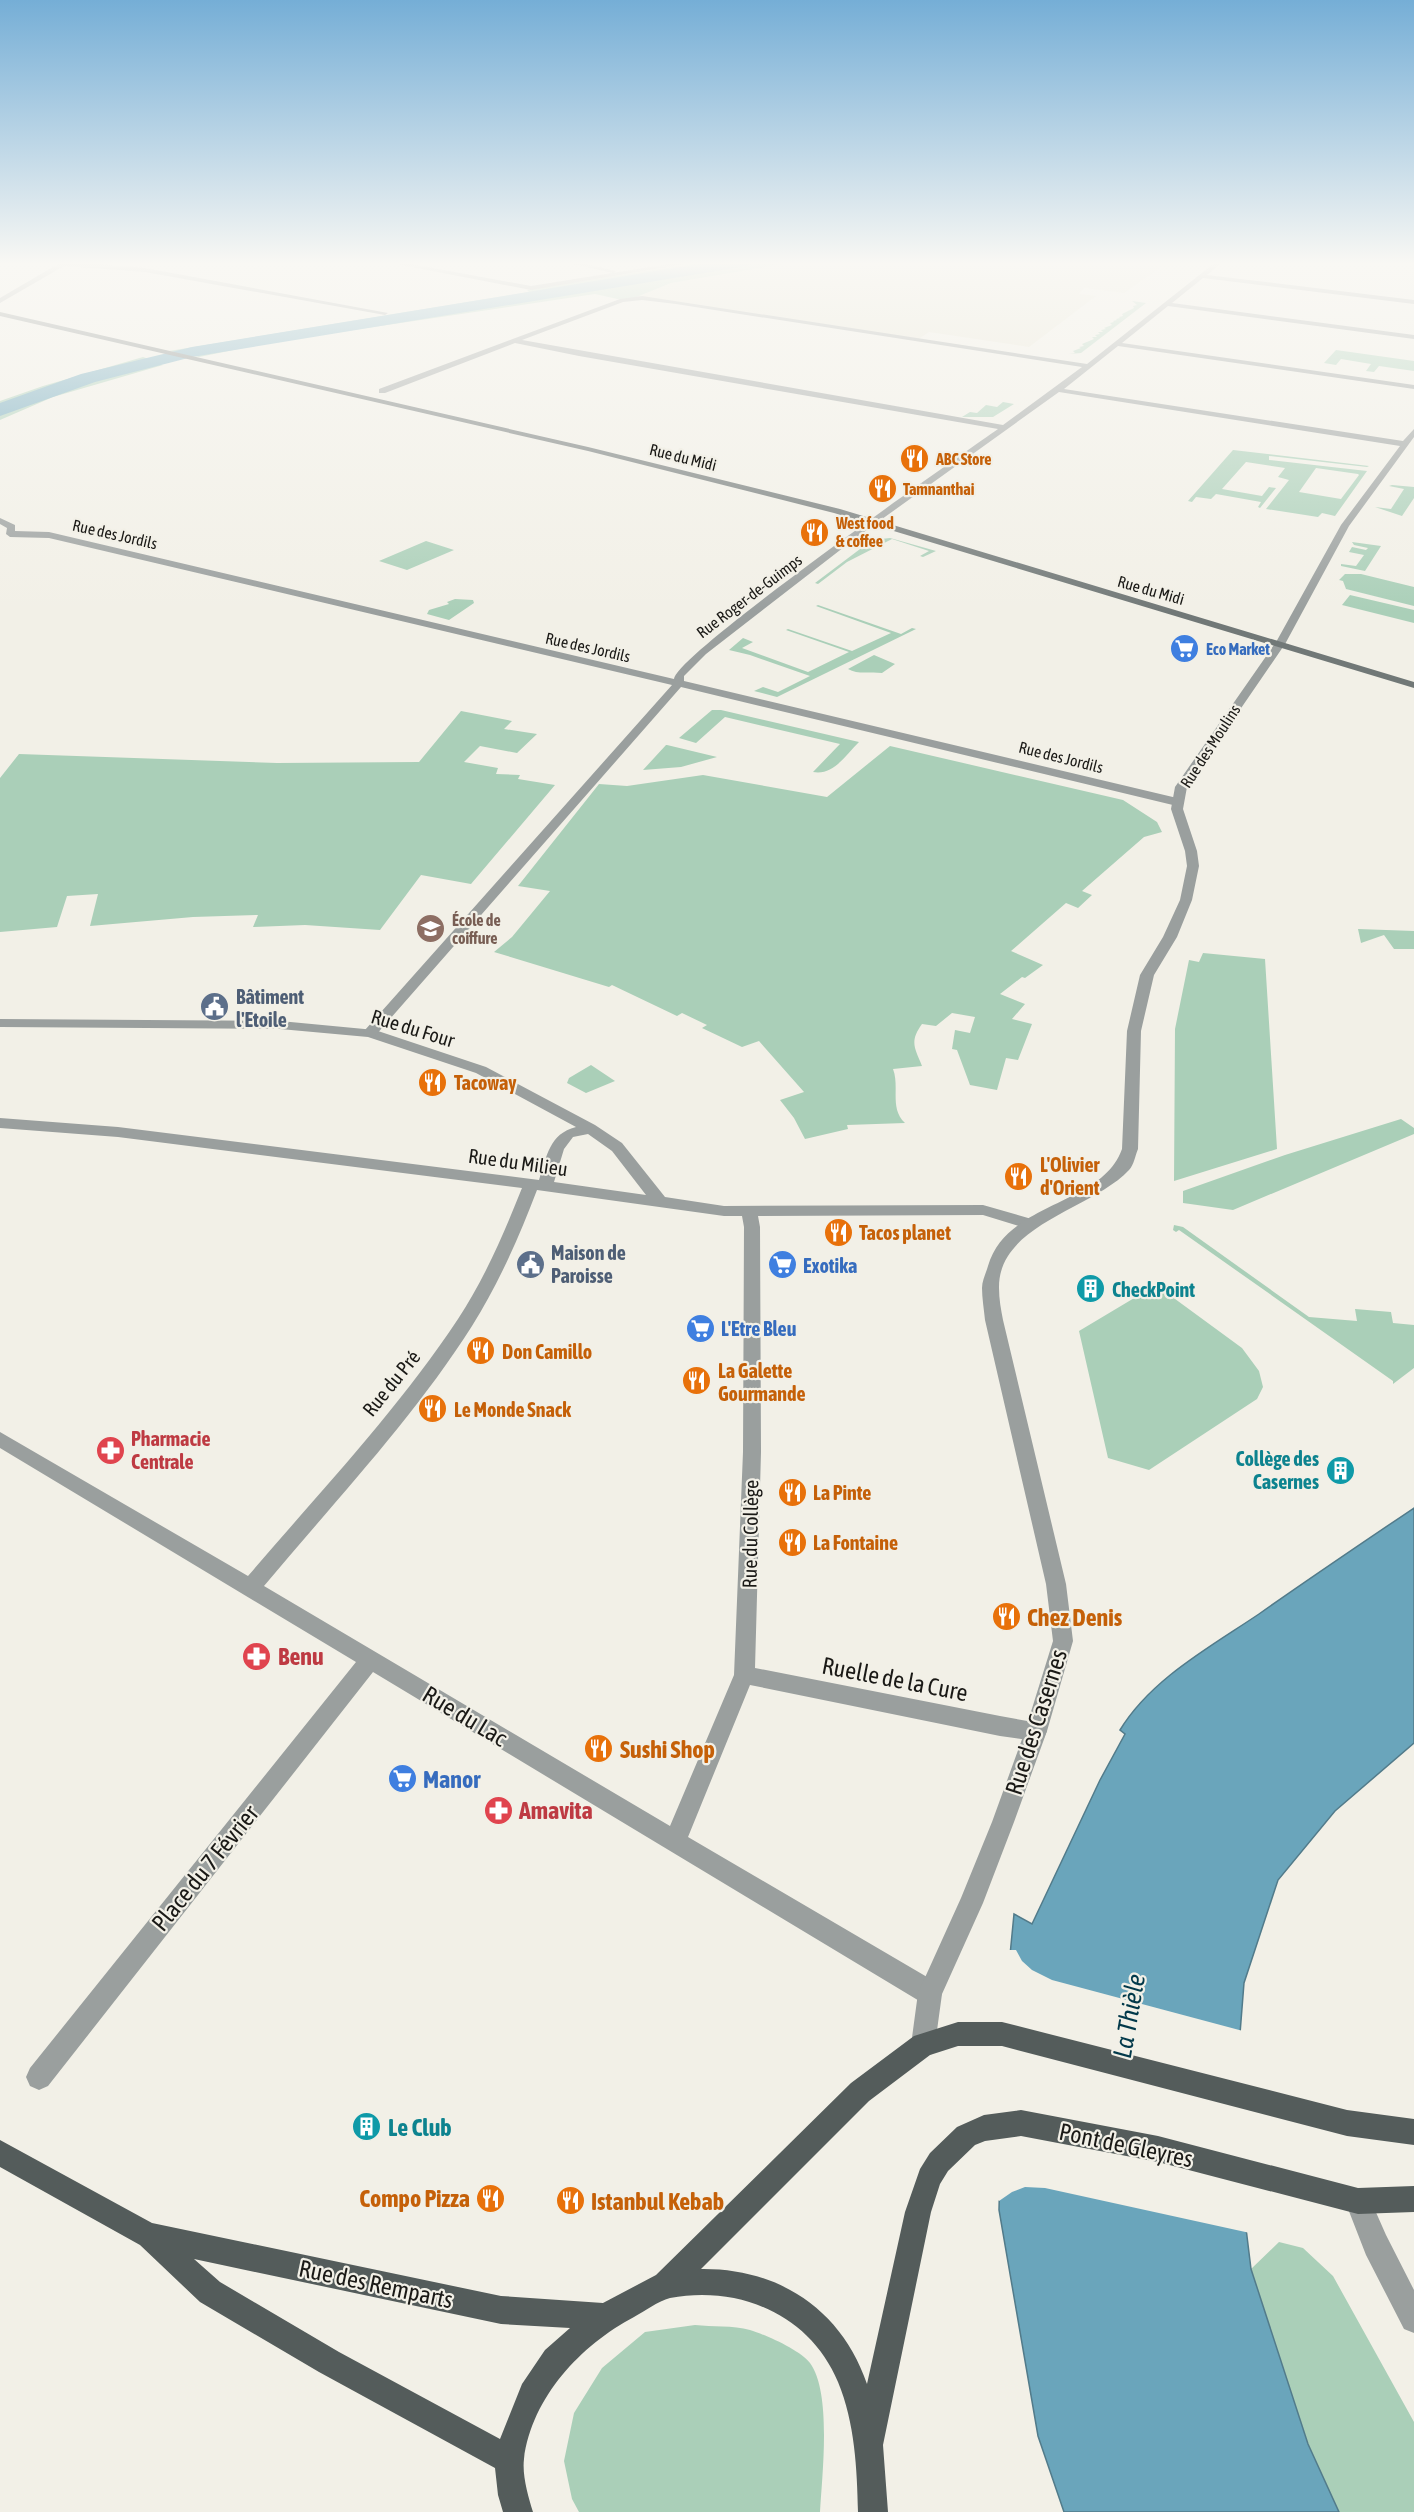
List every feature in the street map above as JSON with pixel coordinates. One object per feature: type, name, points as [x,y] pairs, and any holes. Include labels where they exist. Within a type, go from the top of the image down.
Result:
[{"type":"main road","name":"Rue du Midi","points":[[276,378],[588,449],[875,522],[1414,685]]},
{"type":"main road","points":[[518,2512],[513,2495],[509,2460],[518,2427],[532,2394],[555,2360],[605,2317],[666,2285],[860,2092],[923,2045],[958,2034],[990,2033],[1347,2123],[1414,2132]]},
{"type":"main road","name":"Pont de Gleyres","points":[[869,2444],[918,2212],[929,2178],[939,2162],[966,2136],[984,2128],[1021,2123],[1158,2149],[1358,2201],[1414,2199]]},
{"type":"main road","name":"Rue des Remparts","points":[[0,2153],[149,2236],[210,2292],[329,2362],[509,2460]]},
{"type":"main road","name":"Rue des Remparts","points":[[149,2236],[501,2310],[605,2317]]},
{"type":"main road","points":[[666,2285],[709,2282],[752,2288],[793,2304],[830,2338],[851,2372],[869,2444],[873,2512]]},
{"type":"street","points":[[382,391],[415,378]]},
{"type":"street","points":[[718,378],[1005,428]]},
{"type":"street","name":"Rue Roger-de-Guimps","points":[[370,1033],[679,683],[679,675],[702,652],[854,535],[1073,378]]},
{"type":"street","points":[[1353,378],[1414,387]]},
{"type":"street","points":[[1058,390],[1404,444]]},
{"type":"street","name":"Rue des Moulins","points":[[1029,1224],[1098,1187],[1124,1166],[1130,1149],[1134,1031],[1144,986],[1147,975],[1170,937],[1186,900],[1192,866],[1191,851],[1177,809],[1181,787],[1280,644],[1345,525],[1381,479],[1414,431]]},
{"type":"street","points":[[0,521],[12,527],[10,534],[0,543]]},
{"type":"street","name":"Rue des Jordils","points":[[10,534],[49,535],[1177,802]]},
{"type":"street","name":"Rue du Four","points":[[0,1023],[280,1025],[370,1033],[481,1070],[590,1128],[617,1147],[659,1201]]},
{"type":"street","name":"Rue du Milieu","points":[[0,1123],[118,1132],[749,1212],[984,1210],[1029,1224]]},
{"type":"street","name":"Rue du Pré","points":[[250,1587],[421,1386],[466,1321],[557,1148],[568,1134],[590,1128]]},
{"type":"street","name":"Rue du Collège","points":[[675,1842],[744,1675],[752,1452],[753,1227],[749,1212]]},
{"type":"street","name":"Rue des Casernes","points":[[923,2045],[930,1993],[975,1893],[1036,1731],[1063,1641],[1056,1584],[994,1320],[990,1286],[998,1259],[1011,1240],[1029,1224]]},
{"type":"street","name":"Rue du Lac","points":[[0,1439],[930,1993]]},
{"type":"street","name":"Place du 7 Février","points":[[39,2077],[371,1659]]},
{"type":"street","name":"Ruelle de la Cure","points":[[744,1675],[1000,1726],[1036,1731]]},
{"type":"street","points":[[1358,2201],[1376,2245],[1414,2319]]},
{"type":"green space","points":[[70,378],[81,378],[0,406],[0,401]]},
{"type":"green space","points":[[118,378],[53,397],[0,420],[0,412],[93,379]]},
{"type":"green space","points":[[1003,402],[1014,404],[993,417],[962,417],[970,412],[977,413],[986,405],[997,407]]},
{"type":"green space","points":[[1233,450],[1369,466],[1269,456],[1269,460],[1367,471],[1335,516],[1322,513],[1318,517],[1266,509],[1289,480],[1278,477],[1285,468],[1246,462],[1222,489],[1262,496],[1269,487],[1276,488],[1260,508],[1258,507],[1261,502],[1216,494],[1211,499],[1196,497],[1192,502],[1188,501]],"holes":[[[1316,468],[1358,474],[1341,499],[1299,492]]]},
{"type":"green space","points":[[1389,486],[1414,487],[1414,498],[1402,516],[1375,507],[1391,509],[1404,489]]},
{"type":"green space","points":[[890,538],[936,551],[923,557],[920,556],[929,551],[892,539],[847,562],[818,584],[815,583],[872,540]]},
{"type":"green space","points":[[426,541],[454,550],[407,570],[379,561]]},
{"type":"green space","points":[[1352,542],[1381,546],[1365,571],[1341,566],[1341,564],[1356,566],[1364,555],[1349,552],[1352,547],[1366,550],[1368,548],[1354,545]]},
{"type":"green space","points":[[1345,574],[1361,574],[1414,587],[1414,606],[1346,589],[1343,581],[1339,580]]},
{"type":"green space","points":[[1350,595],[1414,610],[1414,623],[1342,605]]},
{"type":"green space","points":[[455,599],[473,600],[474,603],[449,620],[427,614],[429,610],[449,604],[447,602]]},
{"type":"green space","points":[[816,606],[901,634],[912,628],[916,629],[777,697],[754,691],[763,687],[778,692],[810,676],[729,650],[743,638],[753,642],[742,648],[808,672],[849,652],[786,630],[788,629],[852,651],[891,633]]},
{"type":"green space","points":[[874,655],[895,664],[882,673],[856,672],[848,669]]},
{"type":"green space","points":[[712,710],[721,710],[859,742],[833,768],[813,772],[840,744],[725,717],[696,743],[679,738]]},
{"type":"green space","points":[[461,711],[512,721],[504,729],[537,734],[517,753],[480,746],[464,762],[498,768],[496,774],[520,775],[518,779],[555,785],[471,884],[421,875],[380,930],[305,925],[253,927],[258,915],[193,917],[90,926],[98,894],[67,896],[57,927],[0,932],[0,778],[19,754],[277,763],[419,762]]},
{"type":"green space","points":[[666,745],[717,757],[681,767],[643,770]]},
{"type":"green space","points":[[890,746],[1123,800],[1157,822],[1162,832],[1144,837],[1082,891],[1092,895],[1078,908],[1066,903],[1011,951],[1043,965],[1000,994],[1025,1004],[1012,1019],[1032,1024],[1018,1060],[1006,1058],[997,1090],[970,1085],[957,1050],[952,1049],[955,1030],[970,1033],[975,1017],[952,1013],[936,1026],[922,1024],[918,1030],[914,1045],[922,1066],[893,1069],[897,1111],[905,1123],[847,1125],[848,1129],[805,1139],[794,1118],[780,1100],[804,1092],[759,1041],[742,1047],[702,1028],[707,1025],[682,1013],[677,1016],[612,985],[609,987],[494,952],[512,937],[550,891],[518,886],[599,784],[627,786],[703,775],[827,797]]},
{"type":"green space","points":[[1358,929],[1414,931],[1414,949],[1394,949],[1384,935],[1361,943]]},
{"type":"green space","points":[[1203,953],[1265,959],[1277,1149],[1174,1181],[1175,1029],[1189,960],[1199,962]]},
{"type":"green space","points":[[591,1065],[615,1081],[586,1093],[567,1083],[569,1078]]},
{"type":"green space","points":[[1401,1119],[1414,1128],[1414,1134],[1233,1210],[1183,1203],[1183,1191],[1285,1155]]},
{"type":"green space","points":[[1174,1225],[1183,1227],[1309,1317],[1357,1321],[1355,1309],[1391,1312],[1393,1323],[1414,1325],[1414,1368],[1393,1384],[1393,1381],[1179,1230],[1176,1232],[1173,1230]]},
{"type":"green space","points":[[1156,1285],[1242,1348],[1259,1371],[1263,1387],[1257,1399],[1149,1470],[1108,1458],[1079,1331]]},
{"type":"green space","points":[[1279,2242],[1303,2248],[1333,2276],[1414,2422],[1414,2512],[1339,2512],[1308,2444],[1251,2269]]},
{"type":"green space","points":[[695,2325],[750,2330],[791,2348],[810,2363],[817,2376],[823,2414],[824,2457],[820,2512],[579,2512],[572,2499],[564,2461],[574,2413],[602,2368],[645,2332]]},
{"type":"water","name":"La Thièle","points":[[1414,1508],[1414,1743],[1335,1811],[1278,1880],[1244,1983],[1233,2122],[1251,2269],[1308,2444],[1339,2512],[1064,2512],[1038,2436],[999,2210],[1004,2017],[1014,1914],[1032,1924],[1100,1780],[1125,1734],[1120,1730],[1148,1695],[1183,1665]]},
{"type":"pier","points":[[1007,1950],[1016,1950],[1022,1961],[1032,1970],[1052,1980],[1243,2031],[1236,2122],[1250,2233],[1045,2188],[1025,2187],[999,2201],[997,2199],[1001,2017]]},
{"type":"waterway","points":[[0,410],[87,378]]},
{"type":"place","name":"ABC Store","points":[[915,459]]},
{"type":"place","name":"Tamnanthai","points":[[882,489]]},
{"type":"place","name":"West food & coffee","points":[[815,532]]},
{"type":"place","name":"Eco Market","points":[[1185,649]]},
{"type":"place","name":"École de coiffure","points":[[431,929]]},
{"type":"place","name":"Bâtiment l'Etoile","points":[[215,1007]]},
{"type":"place","name":"Tacoway","points":[[433,1082]]},
{"type":"place","name":"L'Olivier d'Orient","points":[[1019,1176]]},
{"type":"place","name":"Tacos planet","points":[[838,1232]]},
{"type":"place","name":"Maison de Paroisse","points":[[530,1264]]},
{"type":"place","name":"Exotika","points":[[782,1265]]},
{"type":"place","name":"CheckPoint","points":[[1091,1289]]},
{"type":"place","name":"L'Etre Bleu","points":[[700,1328]]},
{"type":"place","name":"Don Camillo","points":[[481,1351]]},
{"type":"place","name":"La Galette Gourmande","points":[[697,1381]]},
{"type":"place","name":"Le Monde Snack","points":[[433,1409]]},
{"type":"place","name":"Pharmacie Centrale","points":[[110,1450]]},
{"type":"place","name":"Collège des Casernes","points":[[1340,1470]]},
{"type":"place","name":"La Pinte","points":[[792,1492]]},
{"type":"place","name":"La Fontaine","points":[[792,1542]]},
{"type":"place","name":"Chez Denis","points":[[1006,1617]]},
{"type":"place","name":"Benu","points":[[257,1656]]},
{"type":"place","name":"Sushi Shop","points":[[599,1749]]},
{"type":"place","name":"Manor","points":[[402,1779]]},
{"type":"place","name":"Amavita","points":[[498,1810]]},
{"type":"place","name":"Le Club","points":[[367,2127]]},
{"type":"place","name":"Compo Pizza","points":[[491,2198]]},
{"type":"place","name":"Istanbul Kebab","points":[[570,2201]]}]
